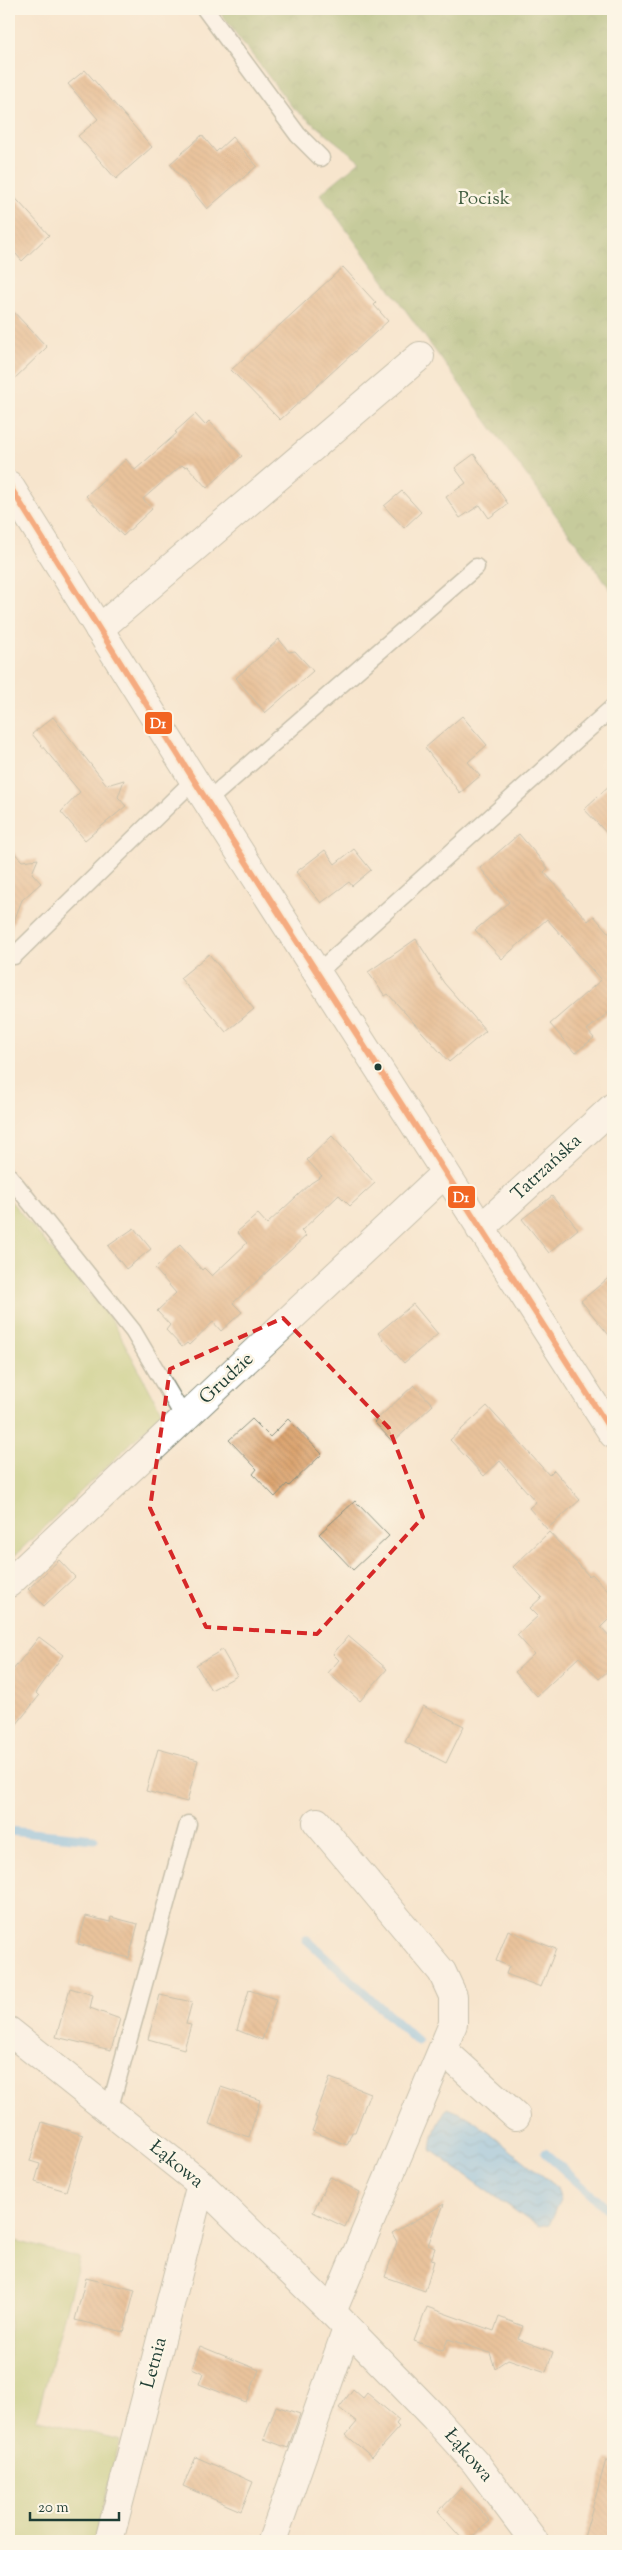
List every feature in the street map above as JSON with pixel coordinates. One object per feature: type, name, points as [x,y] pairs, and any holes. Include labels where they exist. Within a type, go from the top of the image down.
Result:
[{"type":"street","points":[[99,629],[420,356]]},
{"type":"street","points":[[9,485],[201,791],[613,1434]]},
{"type":"street","name":"Tatrzańska","points":[[480,1229],[613,1107]]},
{"type":"street","name":"Grudzie","points":[[9,1583],[445,1173]]},
{"type":"street","points":[[272,2541],[339,2321],[452,2024],[453,1996],[442,1972],[317,1822]]},
{"type":"street","name":"Łąkowa","points":[[9,2031],[201,2184],[339,2321],[475,2462],[534,2541]]},
{"type":"street","points":[[443,2050],[516,2116]]},
{"type":"street","name":"Letnia","points":[[109,2541],[201,2184]]},
{"type":"lane","points":[[205,9],[298,135],[321,158]]},
{"type":"lane","points":[[14,956],[201,791],[476,567]]},
{"type":"lane","points":[[318,973],[613,707]]},
{"type":"lane","points":[[9,1176],[133,1331],[185,1419]]},
{"type":"lane","points":[[109,2111],[188,1824]]},
{"type":"highlighted area","points":[[283,1318],[389,1428],[423,1517],[317,1634],[206,1627],[150,1508],[170,1369]]},
{"type":"green space","name":"Pocisk","points":[[217,9],[613,9],[613,593],[320,194],[360,161],[292,107]]},
{"type":"green space","points":[[9,1199],[112,1320],[162,1413],[9,1561]]},
{"type":"green space","points":[[9,2239],[80,2258],[36,2419],[120,2440],[94,2541],[9,2541]]},
{"type":"water","points":[[447,2108],[469,2117],[557,2187],[561,2200],[549,2224],[539,2226],[528,2220],[431,2150],[436,2128]]},
{"type":"building","points":[[85,70],[152,147],[116,179],[78,136],[98,119],[68,84]]},
{"type":"building","points":[[202,135],[216,152],[232,137],[257,166],[207,209],[170,164]]},
{"type":"building","points":[[9,191],[49,235],[22,261],[9,246]]},
{"type":"building","points":[[343,267],[376,303],[374,305],[388,321],[280,420],[231,370]]},
{"type":"building","points":[[9,307],[47,347],[9,384]]},
{"type":"building","points":[[195,414],[205,425],[209,421],[242,456],[207,488],[187,466],[184,467],[182,465],[143,499],[152,509],[123,536],[86,496],[126,459],[135,470],[177,433],[175,432]]},
{"type":"building","points":[[474,454],[508,504],[489,518],[480,505],[460,518],[446,497],[466,483],[455,468]]},
{"type":"building","points":[[402,491],[421,512],[404,528],[384,506]]},
{"type":"building","points":[[279,639],[289,652],[295,651],[313,671],[265,713],[236,678]]},
{"type":"building","points":[[462,716],[487,745],[468,762],[480,776],[460,793],[425,748]]},
{"type":"building","points":[[53,717],[107,785],[124,780],[118,797],[126,806],[85,840],[61,812],[80,792],[32,734]]},
{"type":"building","points":[[613,782],[613,840],[584,809]]},
{"type":"building","points":[[519,834],[548,868],[544,872],[588,921],[594,916],[613,938],[613,1009],[587,1030],[594,1038],[575,1053],[550,1024],[601,980],[547,919],[502,959],[475,930],[509,902],[480,868]]},
{"type":"building","points":[[9,847],[22,861],[38,859],[32,873],[41,883],[22,900],[11,929],[9,929]]},
{"type":"building","points":[[354,849],[371,870],[352,886],[349,882],[321,903],[296,872],[325,850],[335,864]]},
{"type":"building","points":[[416,939],[444,983],[486,1031],[449,1062],[388,994],[385,996],[368,972]]},
{"type":"building","points":[[209,954],[254,1009],[226,1032],[180,978]]},
{"type":"building","points":[[332,1136],[375,1183],[350,1206],[339,1195],[301,1231],[306,1236],[233,1303],[242,1312],[221,1331],[213,1322],[189,1345],[187,1343],[182,1347],[166,1330],[170,1325],[157,1311],[176,1293],[155,1269],[180,1245],[202,1270],[204,1268],[212,1276],[247,1243],[237,1232],[258,1214],[267,1224],[311,1183],[322,1176],[307,1160]]},
{"type":"building","points":[[552,1196],[578,1229],[549,1253],[522,1219]]},
{"type":"building","points":[[134,1228],[151,1249],[126,1269],[108,1246]]},
{"type":"building","points":[[613,1274],[613,1340],[581,1301]]},
{"type":"building","points":[[413,1304],[438,1334],[404,1363],[378,1333]]},
{"type":"building","points":[[414,1385],[433,1405],[393,1442],[374,1422]]},
{"type":"building","points":[[487,1406],[549,1475],[554,1470],[580,1500],[547,1529],[529,1508],[536,1502],[500,1461],[484,1476],[450,1440]]},
{"type":"building","points":[[252,1419],[270,1437],[288,1419],[322,1454],[275,1497],[253,1474],[257,1469],[229,1440]]},
{"type":"building","points":[[355,1501],[389,1536],[353,1570],[319,1534]]},
{"type":"building","points":[[549,1532],[589,1576],[592,1574],[613,1596],[613,1615],[601,1627],[613,1640],[613,1666],[599,1679],[579,1657],[537,1696],[515,1672],[534,1654],[517,1635],[538,1616],[530,1608],[542,1597],[513,1567]]},
{"type":"building","points":[[59,1560],[75,1577],[44,1606],[28,1589]]},
{"type":"building","points":[[348,1636],[387,1669],[360,1701],[328,1673],[339,1660],[333,1654]]},
{"type":"building","points":[[39,1637],[63,1655],[36,1693],[39,1696],[9,1734],[9,1675]]},
{"type":"building","points":[[222,1650],[237,1676],[211,1690],[196,1665]]},
{"type":"building","points":[[423,1706],[464,1726],[446,1763],[405,1742]]},
{"type":"building","points":[[158,1749],[198,1760],[187,1802],[146,1791]]},
{"type":"building","points":[[86,1916],[110,1922],[111,1917],[138,1924],[129,1958],[78,1944]]},
{"type":"building","points":[[508,1930],[556,1949],[541,1987],[506,1974],[509,1966],[496,1961]]},
{"type":"building","points":[[70,1988],[93,1995],[90,2008],[120,2019],[111,2050],[56,2037]]},
{"type":"building","points":[[249,1990],[276,1999],[262,2040],[237,2030]]},
{"type":"building","points":[[160,1995],[192,2002],[186,2024],[191,2025],[184,2049],[148,2039]]},
{"type":"building","points":[[330,2078],[370,2093],[355,2132],[352,2132],[347,2145],[312,2131],[317,2118],[315,2117]]},
{"type":"building","points":[[221,2087],[260,2100],[249,2137],[209,2124]]},
{"type":"building","points":[[42,2122],[83,2135],[66,2191],[35,2182],[40,2164],[30,2161]]},
{"type":"building","points":[[330,2177],[360,2192],[345,2227],[313,2212]]},
{"type":"building","points":[[444,2204],[428,2245],[435,2248],[431,2260],[434,2261],[425,2291],[385,2277],[397,2242],[392,2233]]},
{"type":"building","points":[[86,2278],[135,2290],[124,2332],[75,2320]]},
{"type":"building","points":[[427,2307],[494,2331],[499,2317],[523,2326],[518,2339],[553,2352],[546,2372],[508,2359],[495,2368],[490,2353],[448,2339],[443,2351],[414,2341]]},
{"type":"building","points":[[200,2346],[259,2370],[246,2402],[199,2384],[203,2373],[192,2368]]},
{"type":"building","points":[[353,2389],[363,2398],[367,2393],[399,2420],[396,2424],[399,2427],[372,2457],[346,2435],[357,2422],[339,2408]]},
{"type":"building","points":[[276,2406],[300,2414],[288,2448],[264,2439]]},
{"type":"building","points":[[196,2457],[253,2482],[241,2511],[183,2486]]},
{"type":"building","points":[[606,2460],[613,2461],[613,2541],[583,2541]]},
{"type":"building","points":[[461,2488],[490,2521],[467,2541],[464,2541],[438,2512]]},
{"type":"waterway","points":[[9,1831],[94,1839]]},
{"type":"waterway","points":[[306,1939],[418,2042]]},
{"type":"waterway","points":[[545,2153],[613,2214]]},
{"type":"transit line","name":"D1","points":[[9,485],[207,801],[613,1434]]}]
